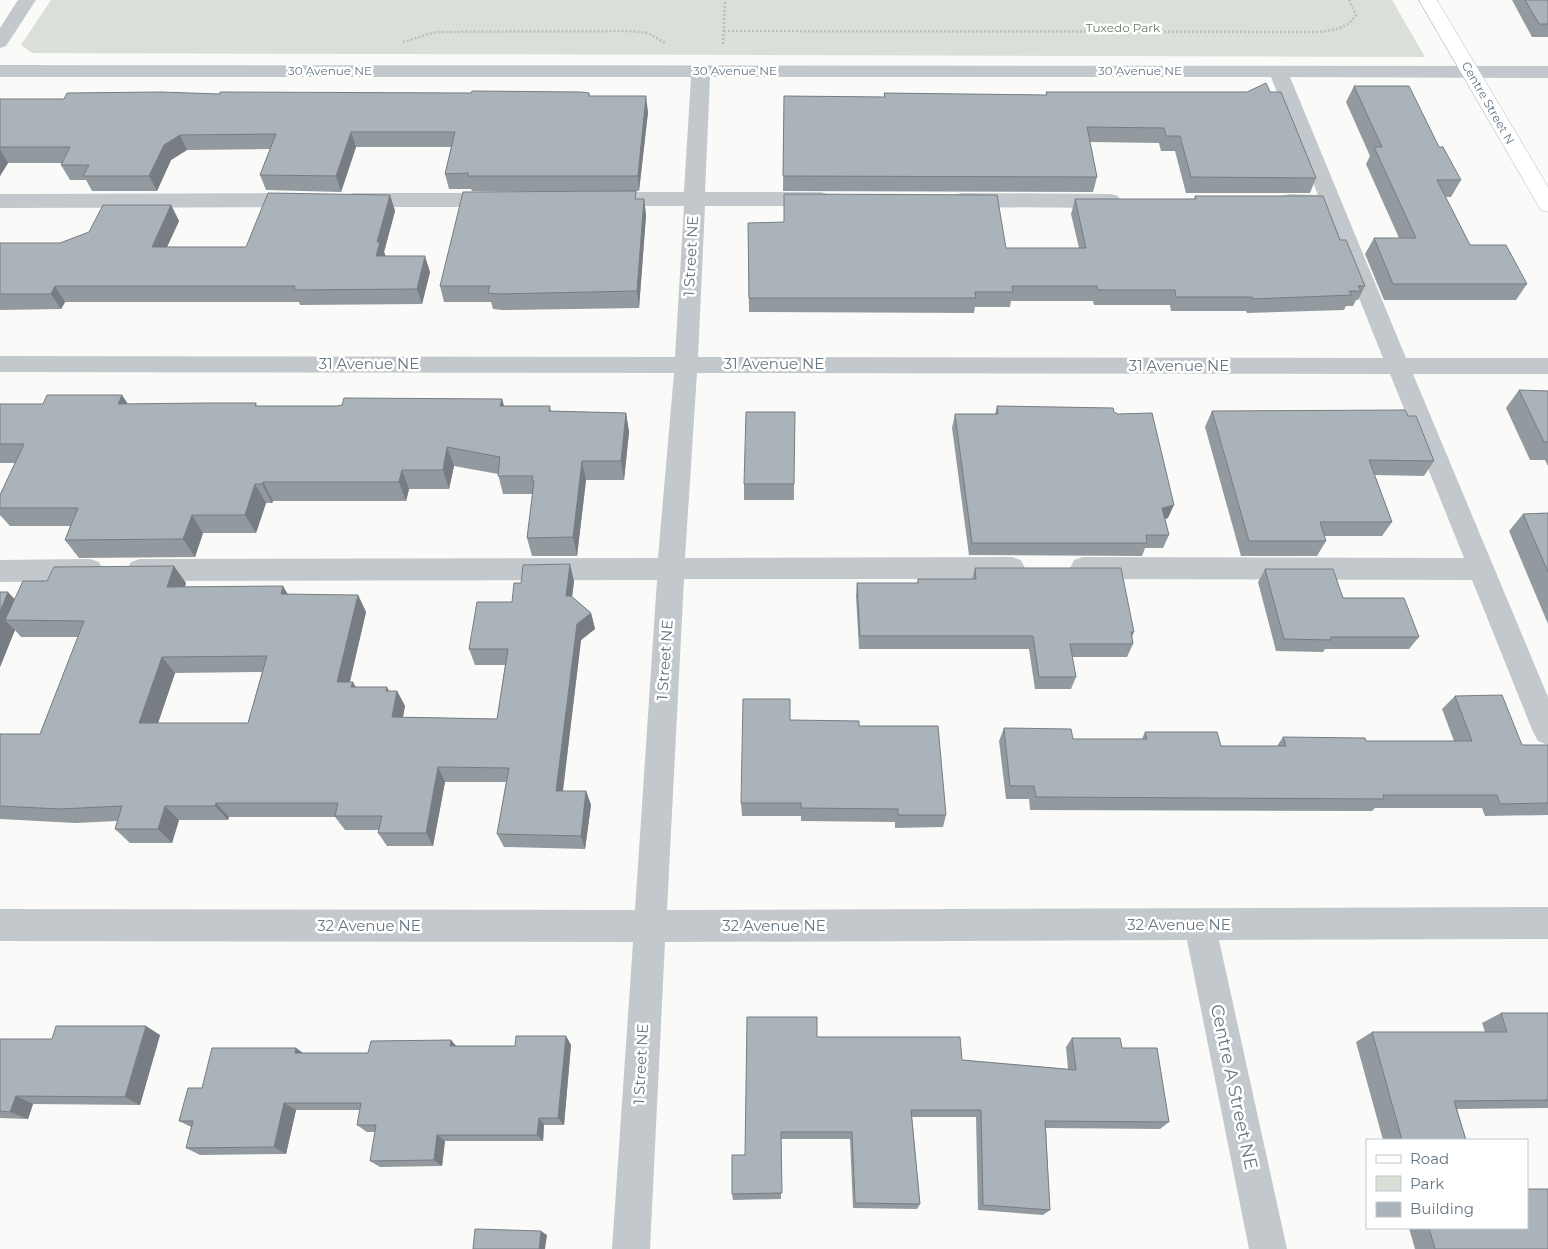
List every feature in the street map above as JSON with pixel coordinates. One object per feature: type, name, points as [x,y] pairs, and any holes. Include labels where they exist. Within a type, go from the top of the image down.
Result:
[{"type":"main road","name":"Centre Street N","points":[[1428,0],[1548,206]]},
{"type":"street","points":[[0,42],[27,0]]},
{"type":"street","name":"1 Street NE","points":[[630,1249],[671,568],[686,364],[701,70]]},
{"type":"street","name":"30 Avenue NE","points":[[0,71],[1548,72]]},
{"type":"street","points":[[1278,72],[1397,367],[1548,732]]},
{"type":"street","points":[[582,199],[841,200]]},
{"type":"street","points":[[0,201],[513,200]]},
{"type":"street","points":[[941,200],[1131,201]]},
{"type":"street","points":[[1270,201],[1330,202]]},
{"type":"street","name":"31 Avenue NE","points":[[0,364],[1548,366]]},
{"type":"street","points":[[0,570],[671,568],[1481,569]]},
{"type":"street","name":"32 Avenue NE","points":[[0,925],[649,926],[1548,923]]},
{"type":"street","name":"Centre A Street NE","points":[[1200,925],[1268,1249]]},
{"type":"path","points":[[723,48],[725,0]]},
{"type":"path","points":[[724,31],[1319,32],[1342,29],[1352,23],[1356,15],[1348,0]]},
{"type":"path","points":[[401,43],[436,32],[630,31],[648,33],[667,44],[701,70]]},
{"type":"green space","name":"Tuxedo Park","points":[[51,0],[1392,0],[1425,57],[32,53],[21,45]]},
{"type":"building","points":[[1525,0],[1548,0],[1548,24],[1539,24]]},
{"type":"building","points":[[1266,83],[1270,92],[1281,92],[1316,178],[1191,177],[1180,136],[1166,136],[1164,128],[1087,127],[1097,177],[783,176],[784,96],[885,97],[884,93],[1047,95],[1046,92],[1247,92]]},
{"type":"building","points":[[1354,86],[1409,86],[1439,147],[1443,147],[1461,180],[1437,180],[1470,245],[1506,245],[1527,284],[1393,284],[1374,238],[1416,238],[1374,147],[1382,147]]},
{"type":"building","points":[[472,91],[581,92],[589,93],[589,96],[646,96],[638,176],[468,176],[468,173],[445,174],[455,132],[351,132],[336,176],[260,175],[276,134],[180,135],[164,145],[149,176],[83,176],[89,165],[61,165],[70,147],[0,147],[0,99],[64,99],[67,93],[471,93]]},
{"type":"building","points":[[636,191],[635,199],[644,199],[637,291],[498,294],[488,293],[490,286],[440,286],[463,192]]},
{"type":"building","points":[[268,193],[390,195],[377,242],[380,242],[376,256],[425,256],[417,289],[294,290],[295,286],[55,286],[51,294],[0,294],[0,243],[60,243],[89,232],[103,205],[171,205],[152,247],[246,247]]},
{"type":"building","points":[[784,194],[997,195],[1006,248],[1086,248],[1075,199],[1196,199],[1195,196],[1323,196],[1340,240],[1346,240],[1365,286],[1358,286],[1361,291],[1349,291],[1352,295],[1253,299],[1252,297],[1176,297],[1175,290],[1098,290],[1097,286],[1012,286],[1013,292],[975,292],[976,298],[749,298],[748,223],[784,222]]},
{"type":"building","points":[[1519,390],[1548,391],[1548,442],[1544,442]]},
{"type":"building","points":[[47,395],[122,395],[118,404],[256,403],[255,406],[337,406],[342,405],[344,398],[502,399],[500,406],[550,406],[549,411],[626,413],[621,461],[582,461],[573,537],[527,538],[533,476],[498,476],[500,457],[447,447],[443,470],[402,470],[399,482],[263,482],[262,484],[255,484],[245,515],[192,515],[183,539],[65,540],[78,508],[0,508],[0,495],[24,444],[0,444],[0,404],[43,404]]},
{"type":"building","points":[[997,406],[1113,408],[1114,412],[1118,414],[1152,413],[1174,505],[1162,508],[1169,535],[1146,535],[1147,543],[972,543],[955,414],[998,414]]},
{"type":"building","points":[[1405,410],[1408,416],[1416,416],[1434,461],[1369,460],[1392,522],[1320,522],[1326,541],[1249,541],[1212,411]]},
{"type":"building","points":[[746,412],[795,412],[794,484],[744,484]]},
{"type":"building","points":[[1548,513],[1548,572],[1523,514]]},
{"type":"building","points":[[570,564],[566,596],[571,596],[591,613],[577,624],[556,791],[586,791],[581,836],[497,834],[509,768],[438,767],[426,833],[378,833],[382,816],[335,816],[338,803],[216,803],[215,806],[165,806],[158,829],[115,829],[122,806],[60,809],[0,806],[0,734],[40,734],[84,621],[5,620],[23,581],[47,581],[54,567],[174,566],[167,587],[283,586],[281,594],[358,595],[337,682],[353,682],[351,687],[387,687],[386,691],[397,691],[392,717],[497,719],[508,649],[469,649],[477,602],[512,602],[514,583],[521,583],[523,565]],"holes":[[[267,656],[248,723],[139,723],[162,657]]]},
{"type":"building","points":[[975,568],[1121,568],[1134,632],[1131,632],[1133,644],[1070,644],[1076,677],[1039,677],[1033,636],[860,636],[857,583],[918,583],[918,579],[976,579]]},
{"type":"building","points":[[1265,569],[1333,569],[1343,598],[1404,598],[1419,637],[1331,637],[1331,640],[1284,639]]},
{"type":"building","points":[[0,592],[8,592],[0,612]]},
{"type":"building","points":[[1502,695],[1522,745],[1548,745],[1548,803],[1500,804],[1497,795],[1383,795],[1384,799],[1036,797],[1034,786],[1010,786],[1004,728],[1071,729],[1073,739],[1147,739],[1145,732],[1217,732],[1221,746],[1286,746],[1283,737],[1365,738],[1366,741],[1472,741],[1455,696]]},
{"type":"building","points":[[743,699],[790,699],[790,720],[859,721],[859,726],[938,726],[946,815],[898,815],[898,809],[801,808],[801,803],[741,803]]},
{"type":"building","points":[[1501,1013],[1548,1013],[1548,1100],[1454,1101],[1466,1139],[1402,1139],[1372,1032],[1507,1032]]},
{"type":"building","points":[[747,1017],[817,1017],[817,1037],[960,1037],[962,1060],[1076,1070],[1072,1038],[1120,1038],[1122,1048],[1157,1048],[1169,1122],[1045,1121],[1050,1210],[983,1205],[981,1110],[911,1110],[920,1204],[855,1203],[852,1132],[781,1132],[782,1193],[732,1194],[732,1155],[745,1155]]},
{"type":"building","points":[[56,1026],[146,1026],[125,1097],[16,1096],[10,1112],[0,1111],[0,1039],[52,1039]]},
{"type":"building","points":[[516,1036],[566,1036],[558,1118],[539,1118],[537,1135],[437,1135],[434,1160],[370,1161],[376,1125],[357,1125],[361,1103],[284,1103],[274,1147],[186,1148],[193,1121],[179,1121],[188,1088],[202,1088],[212,1048],[296,1048],[295,1053],[368,1053],[371,1041],[451,1040],[450,1046],[515,1046]]},
{"type":"building","points":[[1528,1189],[1548,1189],[1548,1249],[1435,1249],[1429,1229],[1528,1229]]},
{"type":"building","points":[[475,1229],[541,1231],[539,1249],[473,1249]]}]
